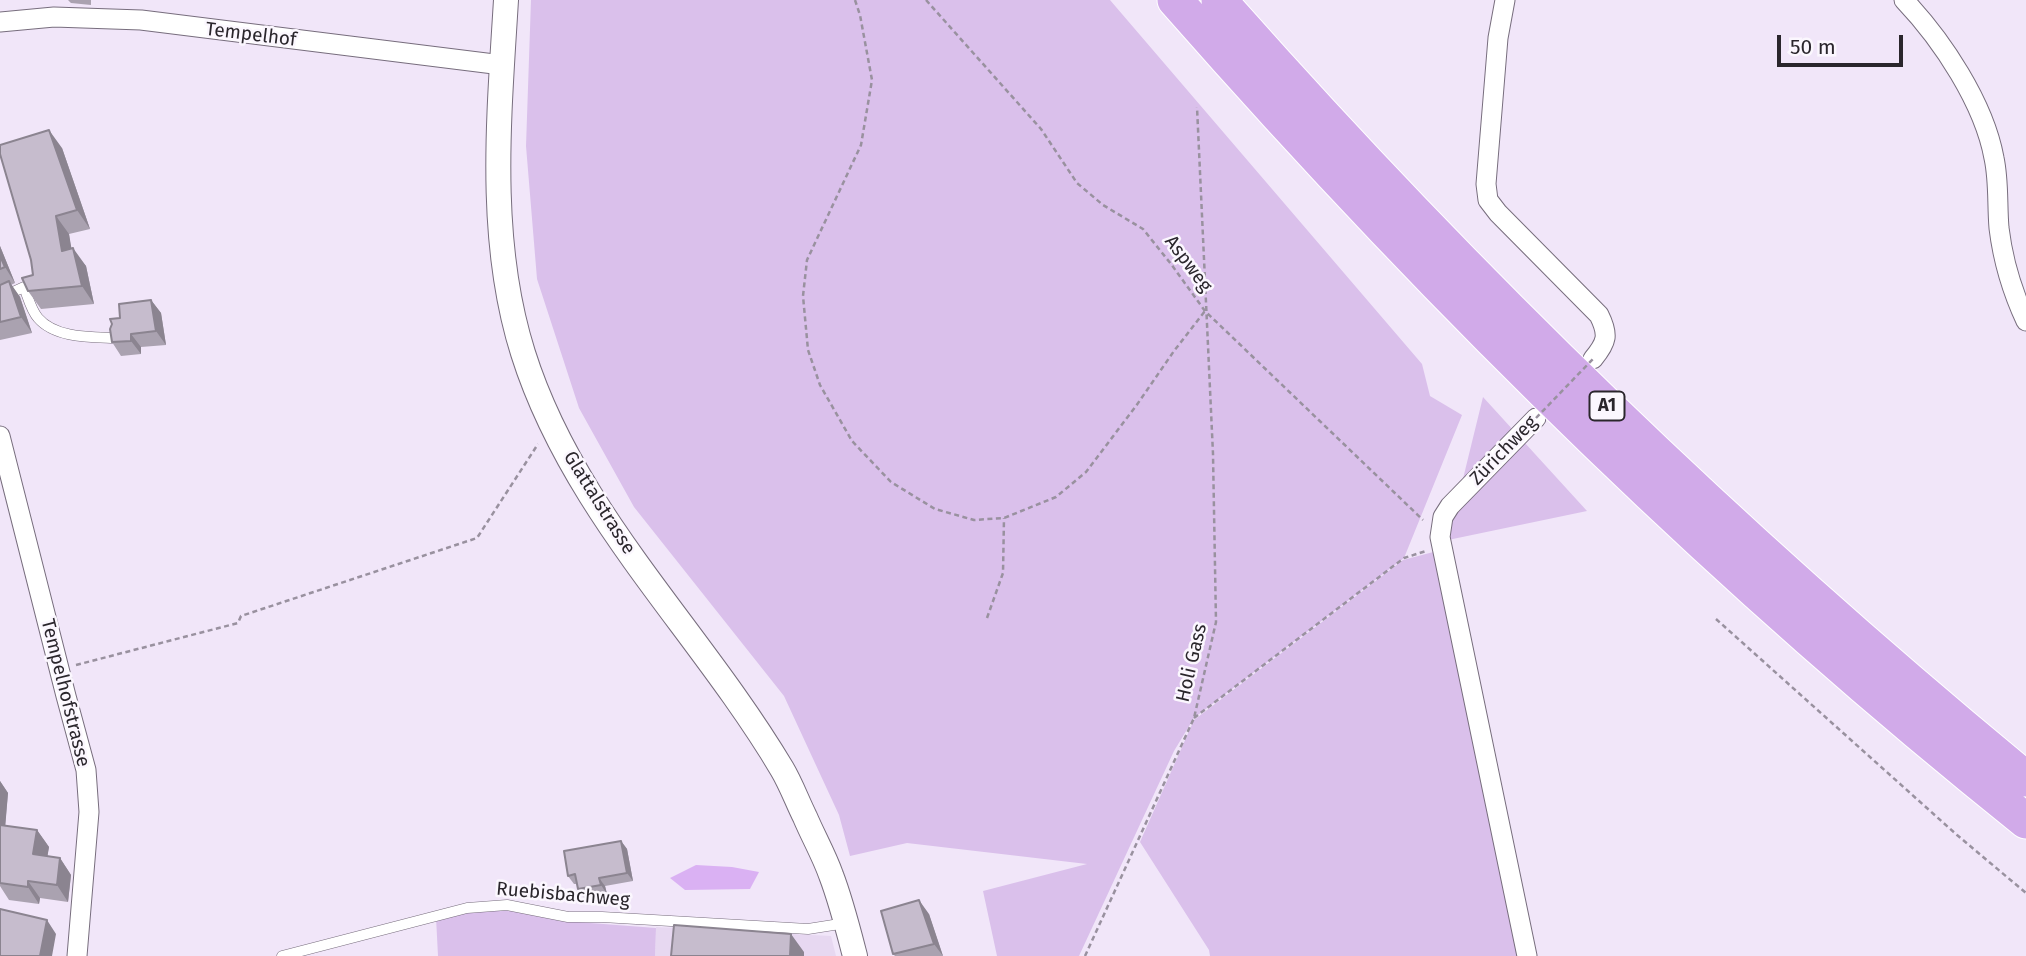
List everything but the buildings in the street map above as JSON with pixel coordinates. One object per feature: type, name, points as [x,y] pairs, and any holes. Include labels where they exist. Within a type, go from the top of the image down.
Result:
[{"type":"highway","name":"A1","points":[[1175,0],[1361,205],[1478,327],[1609,455],[1811,640],[2026,821]]},
{"type":"highway","name":"A1","points":[[1219,0],[1331,125],[1439,239],[1632,430],[1833,615],[2026,779]]},
{"type":"street","name":"Glattalstrasse","points":[[506,0],[498,151],[499,192],[507,278],[523,352],[552,429],[582,484],[720,675],[784,771],[830,873],[855,956]]},
{"type":"street","points":[[1504,0],[1497,38],[1486,184],[1488,200],[1599,315],[1605,326],[1606,338],[1603,347],[1593,359]]},
{"type":"street","points":[[1904,0],[1958,72],[1986,126],[1997,179],[2002,252],[2008,277],[2026,321]]},
{"type":"street","name":"Tempelhof","points":[[0,22],[54,17],[141,20],[502,65]]},
{"type":"street","name":"Zürichweg","points":[[1441,541],[1443,517],[1450,506],[1535,418]]},
{"type":"street","name":"Tempelhofstrasse","points":[[0,436],[86,770],[89,812],[78,956]]},
{"type":"street","points":[[1441,541],[1527,956]]},
{"type":"lane","points":[[0,298],[24,287],[40,321],[63,332],[85,337],[114,338]]},
{"type":"lane","name":"Ruebisbachweg","points":[[282,956],[467,908],[507,905],[568,917],[808,929],[847,923]]},
{"type":"path","points":[[855,0],[872,80],[862,145],[807,260],[803,296],[808,350],[820,385],[852,441],[891,482],[934,509],[974,520],[1004,518],[1056,497],[1086,472],[1205,311]]},
{"type":"path","name":"Aspweg","points":[[926,0],[1033,120],[1077,183],[1103,205],[1143,229],[1205,311],[1376,474],[1441,541]]},
{"type":"path","name":"Holi Gass","points":[[1085,956],[1194,718],[1216,622],[1213,454],[1197,107]]},
{"type":"path","name":"Zürichweg","points":[[1535,418],[1593,359]]},
{"type":"path","points":[[59,670],[238,623],[241,616],[477,538],[544,436],[552,429]]},
{"type":"path","points":[[987,618],[1003,573],[1004,518]]},
{"type":"path","points":[[1194,718],[1404,558],[1441,541]]},
{"type":"path","points":[[1716,619],[1957,835],[2026,893]]},
{"type":"shaded area","points":[[531,0],[1110,0],[1422,364],[1430,396],[1462,415],[1404,558],[1194,718],[1174,751],[1079,956],[997,956],[983,891],[1087,864],[907,843],[850,856],[839,815],[784,696],[634,507],[579,408],[537,279],[526,146]]},
{"type":"shaded area","points":[[1483,397],[1587,511],[1448,540]]},
{"type":"shaded area","points":[[1441,550],[1524,956],[1210,956],[1209,950],[1140,842],[1194,720],[1403,560]]},
{"type":"shaded area","points":[[696,865],[759,872],[750,889],[685,890],[670,878]]},
{"type":"shaded area","points":[[506,908],[564,921],[656,928],[655,956],[438,956],[436,917]]},
{"type":"shaded area","points":[[656,927],[831,936],[836,956],[655,956]]}]
